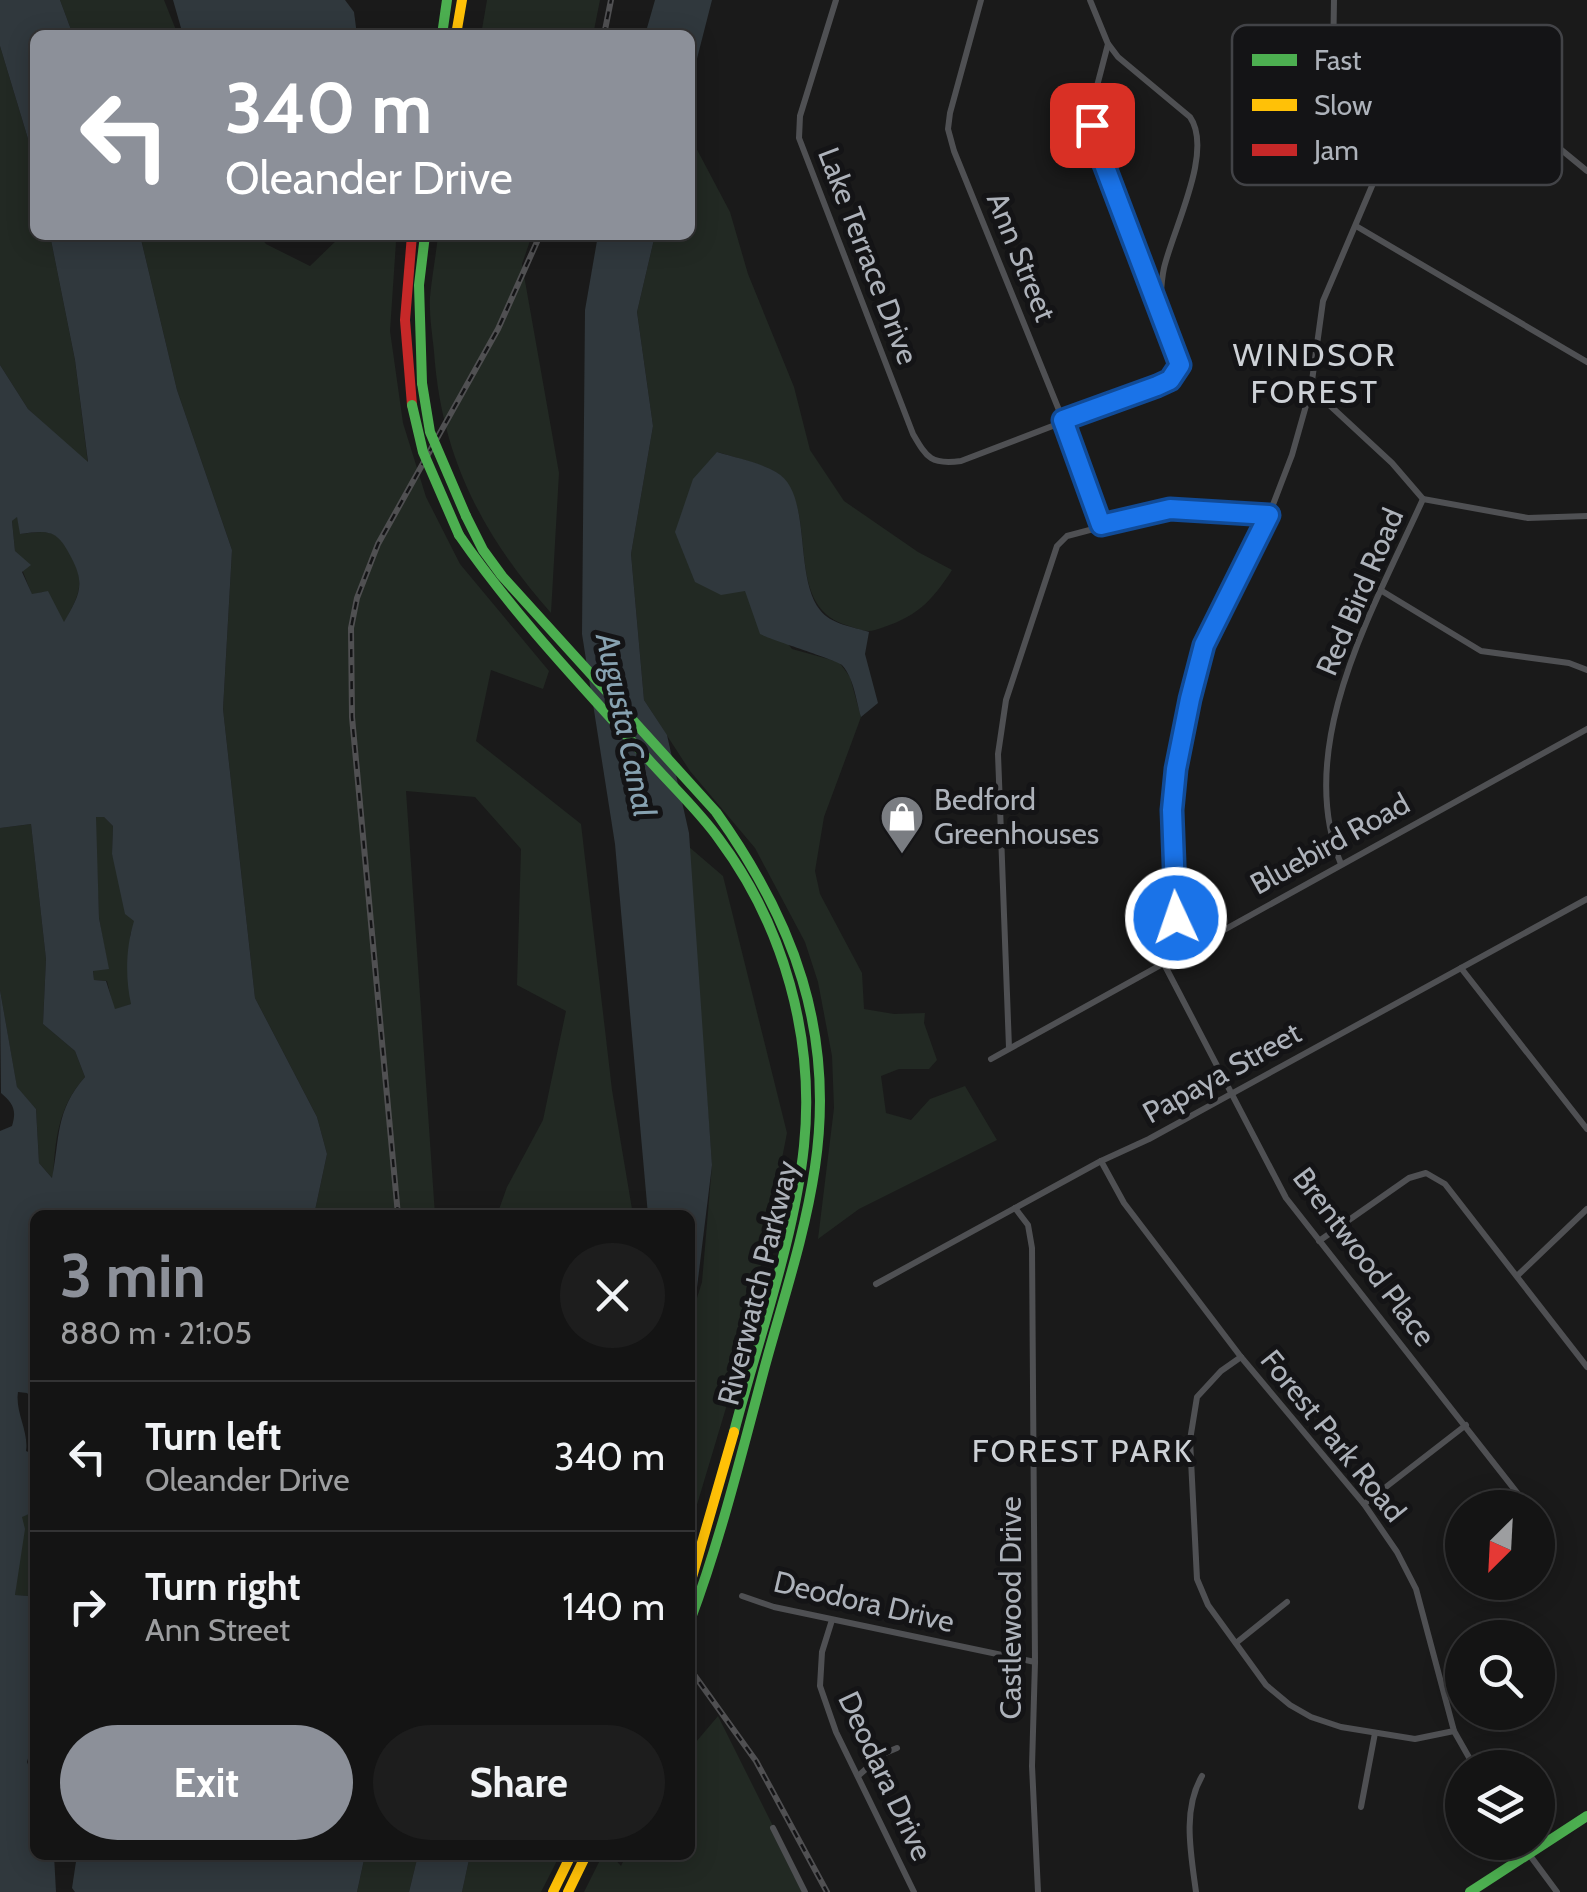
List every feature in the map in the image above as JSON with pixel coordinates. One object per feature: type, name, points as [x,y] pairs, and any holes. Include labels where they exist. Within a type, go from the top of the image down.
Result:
[{"type":"main road","points":[[443,30],[447,0]]},
{"type":"main road","points":[[457,30],[462,0]]},
{"type":"main road","name":"Riverwatch Parkway","points":[[412,240],[405,353],[412,405],[423,452],[459,535],[498,592],[718,836],[746,874],[782,956],[802,1033],[804,1146],[790,1218],[695,1569]]},
{"type":"main road","name":"Riverwatch Parkway","points":[[424,240],[419,285],[422,384],[430,432],[483,550],[526,605],[716,812],[760,871],[790,938],[812,1014],[820,1084],[816,1165],[717,1544],[695,1607]]},
{"type":"main road","points":[[1555,1837],[1587,1816]]},
{"type":"main road","points":[[553,1892],[569,1860]]},
{"type":"main road","points":[[568,1892],[584,1860]]},
{"type":"main road","points":[[1470,1892],[1519,1860]]},
{"type":"street","name":"Lake Terrace Drive","points":[[836,0],[800,116],[799,138],[913,434],[934,462],[960,461],[1063,420]]},
{"type":"street","name":"Ann Street","points":[[980,0],[948,129],[1101,525]]},
{"type":"street","points":[[1090,0],[1108,44],[1118,56],[1197,126],[1198,157],[1164,270],[1160,309]]},
{"type":"street","points":[[1334,0],[1334,25]]},
{"type":"street","points":[[1063,420],[1170,380],[1180,365],[1094,138],[1091,109],[1108,44]]},
{"type":"street","points":[[1562,150],[1587,171]]},
{"type":"street","points":[[1178,954],[1172,810],[1190,699],[1204,645],[1269,515],[1292,455],[1311,388],[1322,301],[1373,185]]},
{"type":"street","points":[[1356,226],[1587,362]]},
{"type":"street","points":[[1311,388],[1392,463],[1424,499]]},
{"type":"street","name":"Red Bird Road","points":[[1341,864],[1326,819],[1328,758],[1344,680],[1424,499],[1528,518],[1587,516]]},
{"type":"street","points":[[1009,1048],[998,754],[1006,700],[1057,546],[1067,536],[1170,509],[1269,515]]},
{"type":"street","points":[[1382,592],[1481,651],[1569,663],[1587,670]]},
{"type":"street","name":"Bluebird Road","points":[[991,1059],[1587,730]]},
{"type":"street","name":"Papaya Street","points":[[876,1284],[1587,899]]},
{"type":"street","name":"Brentwood Place","points":[[1163,962],[1286,1198],[1515,1490]]},
{"type":"street","points":[[1461,968],[1587,1129]]},
{"type":"street","name":"Forest Park Road","points":[[1101,1161],[1124,1202],[1240,1357],[1364,1504],[1398,1552],[1416,1588],[1454,1731],[1465,1750]]},
{"type":"street","points":[[1319,1241],[1409,1178],[1426,1173],[1445,1184],[1587,1368]]},
{"type":"street","name":"Castlewood Drive","points":[[1016,1208],[1028,1226],[1032,1248],[1032,1766],[1038,1892]]},
{"type":"street","points":[[1516,1276],[1587,1209]]},
{"type":"street","points":[[1240,1357],[1196,1398],[1190,1440],[1196,1579],[1208,1606],[1266,1685],[1290,1705],[1341,1727],[1374,1733],[1414,1739],[1454,1731]]},
{"type":"street","points":[[1364,1504],[1466,1425]]},
{"type":"street","name":"Deodora Drive","points":[[742,1596],[774,1608],[1035,1662]]},
{"type":"street","points":[[1236,1643],[1287,1602]]},
{"type":"street","name":"Deodara Drive","points":[[832,1620],[822,1652],[820,1686],[836,1732],[914,1892]]},
{"type":"street","points":[[1361,1807],[1374,1733]]},
{"type":"street","points":[[858,1776],[882,1754],[897,1748]]},
{"type":"street","points":[[1196,1892],[1190,1854],[1190,1813],[1192,1793],[1202,1776]]},
{"type":"street","points":[[773,1828],[805,1892]]},
{"type":"street","points":[[1535,1860],[1557,1892]]},
{"type":"shaded area","points":[[60,0],[164,0],[176,30],[71,30]]},
{"type":"shaded area","points":[[487,0],[600,0],[594,30],[482,30]]},
{"type":"shaded area","points":[[0,46],[30,145],[30,240],[51,240],[75,360],[88,464],[28,409],[0,365]]},
{"type":"shaded area","points":[[695,146],[730,212],[748,274],[794,387],[810,450],[844,501],[918,552],[952,570],[929,601],[911,615],[871,631],[846,625],[827,615],[815,599],[808,580],[799,514],[782,477],[717,452],[746,591],[792,649],[839,662],[850,677],[861,717],[824,817],[815,871],[820,894],[862,973],[864,1009],[894,1014],[925,1013],[924,1023],[937,1060],[929,1069],[899,1069],[881,1076],[886,1113],[911,1120],[930,1099],[965,1086],[997,1140],[859,1209],[818,1239],[834,1108],[832,1056],[818,982],[805,942],[755,848],[690,771],[644,700],[631,554],[653,426],[637,312],[654,240],[695,240]]},
{"type":"shaded area","points":[[141,240],[263,240],[310,266],[337,240],[396,242],[390,331],[403,423],[426,497],[460,564],[549,671],[543,689],[491,670],[476,741],[581,824],[612,1090],[632,1210],[499,1210],[543,1120],[566,1011],[517,985],[521,849],[475,797],[406,791],[435,1210],[315,1210],[327,1154],[317,1117],[255,998],[223,709],[232,550],[177,390]]},
{"type":"shaded area","points":[[437,240],[530,240],[522,264],[559,473],[551,613],[526,584],[486,524],[456,459],[438,389],[431,289]]},
{"type":"shaded area","points":[[17,516],[21,534],[52,534],[72,557],[79,583],[64,623],[42,592],[32,595],[15,551],[12,521]]},
{"type":"shaded area","points":[[95,817],[104,817],[113,826],[112,854],[135,921],[130,935],[131,1004],[114,1010],[107,981],[94,980],[93,970],[108,968],[99,918]]},
{"type":"shaded area","points":[[31,824],[46,959],[43,1024],[75,1051],[85,1077],[69,1100],[60,1125],[53,1179],[39,1163],[36,1109],[17,1088],[0,990],[0,828]]},
{"type":"shaded area","points":[[688,846],[723,876],[787,1133],[746,1341],[695,1511],[695,1304],[702,1282],[712,1165]]},
{"type":"shaded area","points":[[30,1508],[30,1594],[15,1595],[22,1516],[29,1514]]},
{"type":"shaded area","points":[[718,1716],[806,1892],[584,1892],[600,1860],[616,1860],[621,1866],[624,1860],[695,1860],[695,1743]]},
{"type":"shaded area","points":[[364,1860],[417,1860],[409,1892],[357,1892]]},
{"type":"shaded area","points":[[469,1860],[557,1860],[541,1892],[462,1892]]},
{"type":"water","points":[[0,0],[60,0],[71,30],[30,30],[30,145],[0,46]]},
{"type":"water","points":[[173,0],[345,0],[354,12],[356,30],[182,30]]},
{"type":"water","points":[[655,0],[712,0],[695,66],[695,30],[646,30]]},
{"type":"water","points":[[51,240],[141,240],[177,390],[232,550],[223,709],[255,998],[317,1117],[327,1154],[315,1210],[30,1210],[30,1396],[18,1392],[18,1400],[26,1451],[30,1453],[30,1504],[29,1514],[22,1517],[25,1529],[15,1595],[30,1594],[30,1860],[54,1860],[56,1892],[0,1892],[0,1131],[12,1126],[14,1111],[1,1093],[0,990],[17,1087],[36,1109],[39,1163],[52,1178],[63,1113],[85,1077],[75,1051],[43,1024],[46,959],[31,824],[0,828],[0,365],[28,409],[88,462],[75,360]],"holes":[[[17,517],[20,534],[52,534],[66,548],[76,567],[79,590],[64,622],[48,591],[32,594],[22,572],[31,565],[15,551],[12,521]],[[96,817],[104,817],[113,826],[112,854],[125,914],[134,921],[127,962],[131,1004],[115,1009],[106,981],[94,980],[93,971],[109,969],[99,918]]]},
{"type":"water","name":"Augusta Canal","points":[[597,240],[654,240],[637,312],[653,426],[631,554],[644,700],[667,735],[689,833],[712,1165],[695,1304],[695,1210],[648,1210],[615,844],[582,634],[585,310]]},
{"type":"water","points":[[717,452],[776,472],[787,482],[799,515],[807,577],[820,610],[830,619],[869,632],[865,654],[878,703],[861,717],[852,683],[842,665],[760,634],[745,591],[721,595],[695,582],[675,532],[693,479]]},
{"type":"water","points":[[76,1860],[364,1860],[357,1892],[75,1892],[72,1888]]},
{"type":"water","points":[[417,1860],[469,1860],[462,1892],[409,1892]]},
{"type":"railway","points":[[605,30],[611,0]]},
{"type":"railway","points":[[398,1210],[352,717],[351,628],[357,598],[378,544],[498,329],[538,240]]},
{"type":"railway","points":[[695,1676],[756,1761],[827,1892]]},
{"type":"traffic: fast","points":[[443,30],[447,0]]},
{"type":"traffic: fast","points":[[422,383],[419,285],[424,240]]},
{"type":"traffic: fast","points":[[422,383],[430,432],[466,516]]},
{"type":"traffic: fast","points":[[412,405],[423,452],[459,535]]},
{"type":"traffic: fast","points":[[466,516],[502,576],[716,812],[767,894],[787,937],[813,1024],[820,1117],[811,1192],[730,1495],[695,1607]]},
{"type":"traffic: fast","points":[[459,535],[526,623],[719,839],[761,908],[790,985],[804,1065],[804,1146],[784,1254],[734,1432]]},
{"type":"traffic: fast","points":[[1470,1892],[1587,1816]]},
{"type":"traffic: slow","points":[[457,30],[462,0]]},
{"type":"traffic: slow","points":[[695,1567],[734,1432]]},
{"type":"traffic: slow","points":[[553,1892],[569,1860]]},
{"type":"traffic: slow","points":[[568,1892],[584,1860]]},
{"type":"traffic: jam","points":[[412,240],[405,320],[412,405]]},
{"type":"place","name":"Bedford Greenhouses","points":[[902,855]]},
{"type":"district","name":"WINDSOR FOREST","points":[[1315,374]]},
{"type":"district","name":"FOREST PARK","points":[[1083,1451]]},
{"type":"route","points":[[1092,125],[1180,365],[1170,380],[1063,420],[1101,525],[1170,509],[1269,515],[1204,645],[1190,699],[1172,810],[1176,918]]}]
